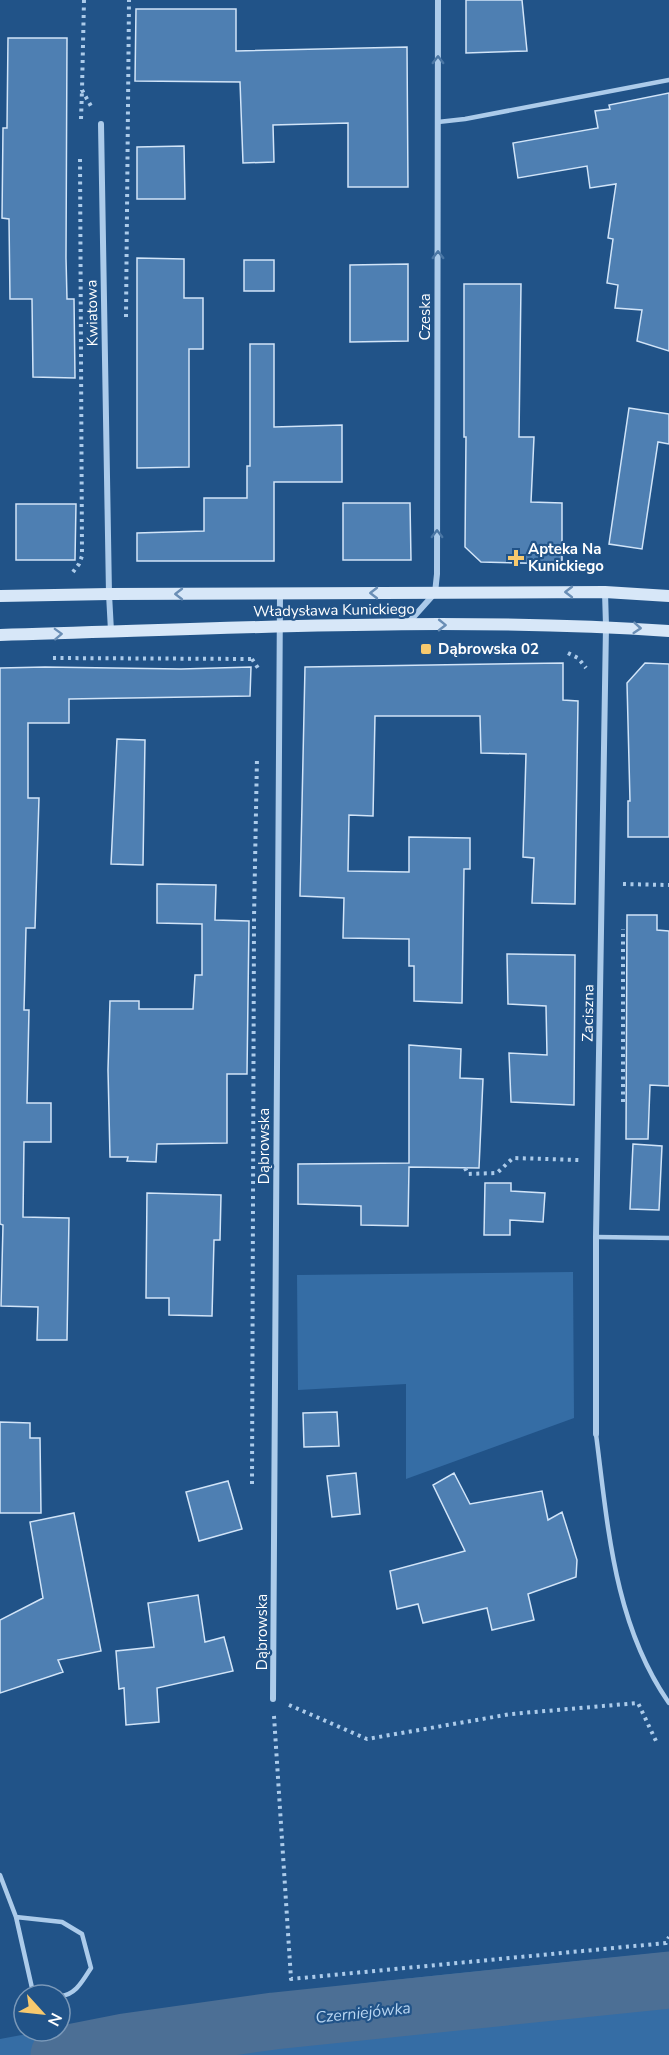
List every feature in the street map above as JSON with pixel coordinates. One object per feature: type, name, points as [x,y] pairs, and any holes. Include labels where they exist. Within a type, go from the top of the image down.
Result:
[{"type":"main road","name":"Władysława Kunickiego","points":[[0,596],[604,592],[669,596]]},
{"type":"main road","name":"Władysława Kunickiego","points":[[0,636],[408,623],[606,626],[669,630]]},
{"type":"street","name":"Czeska","points":[[435,593],[438,0]]},
{"type":"street","name":"Kwiatowa","points":[[101,124],[111,632]]},
{"type":"street","name":"Zaciszna","points":[[596,1434],[596,1237],[606,626],[604,592]]},
{"type":"street","points":[[408,623],[435,593]]},
{"type":"street","name":"Dąbrowska","points":[[273,1699],[280,594]]},
{"type":"lane","points":[[438,122],[465,119],[669,80]]},
{"type":"lane","points":[[596,1237],[669,1238]]},
{"type":"lane","points":[[596,1434],[615,1573],[626,1616],[641,1655],[669,1703]]},
{"type":"lane","points":[[0,1875],[16,1917],[31,1983]]},
{"type":"lane","points":[[16,1917],[62,1923],[82,1934],[92,1968],[79,1987],[72,1992]]},
{"type":"path","points":[[81,122],[84,0]]},
{"type":"path","points":[[126,323],[129,0]]},
{"type":"path","points":[[81,90],[101,124]]},
{"type":"path","points":[[70,574],[80,564],[81,556],[80,155]]},
{"type":"path","points":[[49,658],[258,659]]},
{"type":"path","points":[[252,660],[258,666],[258,672]]},
{"type":"path","points":[[252,1493],[254,918],[257,754]]},
{"type":"path","points":[[623,884],[669,885]]},
{"type":"path","points":[[465,1168],[468,1174],[497,1173],[513,1158],[579,1160]]},
{"type":"path","points":[[656,1741],[638,1702],[511,1714],[367,1738],[273,1699],[291,1979],[666,1943],[669,1937]]},
{"type":"shaded area","points":[[573,1272],[574,1418],[406,1479],[406,1384],[298,1390],[297,1275]]},
{"type":"shaded area","points":[[669,1952],[669,2055],[0,2055],[0,2039],[12,2037],[12,2043],[72,2043],[72,2026],[135,2014],[363,1983]]},
{"type":"building","points":[[466,0],[522,0],[527,51],[466,53]]},
{"type":"building","points":[[136,9],[236,9],[236,51],[407,47],[408,187],[348,187],[348,123],[273,125],[274,162],[243,163],[240,82],[135,81]]},
{"type":"building","points":[[8,38],[67,38],[66,258],[67,299],[74,299],[75,378],[33,377],[32,299],[10,299],[9,219],[2,218],[3,128],[7,128]]},
{"type":"building","points":[[669,93],[669,351],[637,341],[642,310],[615,308],[618,285],[607,283],[613,239],[608,238],[616,184],[590,188],[587,166],[518,178],[513,143],[598,128],[595,111],[610,109],[609,105]]},
{"type":"building","points":[[184,146],[185,199],[137,199],[137,147]]},
{"type":"building","points":[[137,258],[184,259],[184,298],[203,298],[203,349],[189,349],[189,467],[137,468]]},
{"type":"building","points":[[244,260],[274,260],[274,291],[244,291]]},
{"type":"building","points":[[408,264],[408,341],[350,342],[350,265]]},
{"type":"building","points":[[464,284],[521,284],[519,437],[534,437],[531,502],[562,503],[562,564],[481,562],[465,547]]},
{"type":"building","points":[[250,344],[274,344],[274,427],[342,425],[342,482],[274,482],[274,561],[137,561],[137,533],[204,531],[204,498],[247,498],[247,466],[250,466]]},
{"type":"building","points":[[629,408],[669,414],[669,444],[658,442],[642,549],[609,544]]},
{"type":"building","points":[[343,503],[410,503],[411,560],[343,560]]},
{"type":"building","points":[[16,504],[76,504],[75,560],[16,560]]},
{"type":"building","points":[[563,663],[563,700],[578,701],[575,904],[532,903],[534,858],[523,857],[526,754],[481,753],[480,716],[375,716],[373,816],[349,815],[348,871],[409,872],[409,837],[470,838],[470,869],[464,869],[462,1003],[414,1001],[414,966],[409,966],[409,939],[343,938],[344,898],[300,896],[305,667]]},
{"type":"building","points":[[645,663],[669,664],[669,837],[628,837],[628,801],[630,801],[627,683]]},
{"type":"building","points":[[251,667],[250,696],[69,699],[69,723],[28,723],[28,798],[39,798],[35,928],[26,928],[24,1010],[29,1010],[27,1103],[51,1103],[51,1142],[24,1142],[23,1217],[69,1218],[67,1340],[37,1340],[38,1307],[1,1306],[3,1225],[0,1224],[0,668],[181,669]]},
{"type":"building","points":[[117,739],[145,740],[143,865],[111,864]]},
{"type":"building","points":[[157,884],[216,885],[215,920],[249,921],[247,1074],[227,1074],[227,1143],[157,1144],[156,1162],[127,1161],[128,1157],[110,1157],[108,1070],[110,1001],[139,1001],[139,1009],[193,1009],[195,975],[202,975],[202,924],[157,923]]},
{"type":"building","points":[[627,915],[657,915],[657,930],[669,931],[669,1086],[650,1085],[648,1139],[626,1139]]},
{"type":"building","points":[[507,954],[575,955],[574,1105],[511,1102],[509,1053],[547,1055],[546,1006],[508,1004]]},
{"type":"building","points":[[409,1045],[461,1049],[460,1078],[483,1079],[479,1168],[409,1167],[408,1226],[361,1225],[361,1206],[298,1204],[298,1164],[409,1163]]},
{"type":"building","points":[[633,1144],[662,1146],[659,1210],[630,1209]]},
{"type":"building","points":[[485,1183],[511,1183],[511,1191],[545,1193],[543,1222],[510,1220],[510,1235],[484,1235]]},
{"type":"building","points":[[147,1193],[221,1195],[220,1240],[214,1240],[212,1316],[169,1315],[169,1298],[146,1298]]},
{"type":"building","points":[[337,1412],[339,1446],[304,1447],[303,1413]]},
{"type":"building","points":[[0,1422],[30,1423],[30,1438],[40,1438],[41,1513],[0,1513]]},
{"type":"building","points":[[356,1473],[360,1514],[332,1517],[327,1476]]},
{"type":"building","points":[[454,1473],[470,1504],[542,1491],[548,1520],[562,1512],[577,1560],[576,1577],[528,1594],[534,1620],[492,1630],[487,1608],[423,1623],[418,1604],[397,1609],[390,1571],[465,1551],[433,1485]]},
{"type":"building","points":[[228,1481],[242,1529],[199,1541],[186,1492]]},
{"type":"building","points":[[74,1513],[101,1651],[58,1660],[63,1672],[0,1693],[0,1620],[43,1598],[30,1522]]},
{"type":"building","points":[[198,1595],[205,1642],[224,1637],[233,1671],[157,1688],[159,1722],[126,1725],[124,1688],[119,1689],[116,1651],[154,1647],[148,1603]]},
{"type":"waterway","name":"Czerniejówka","points":[[59,2055],[125,2042],[274,2021],[669,1980]]},
{"type":"place","name":"Apteka Na Kunickiego","points":[[516,558]]},
{"type":"place","name":"Dąbrowska 02","points":[[426,649]]}]
